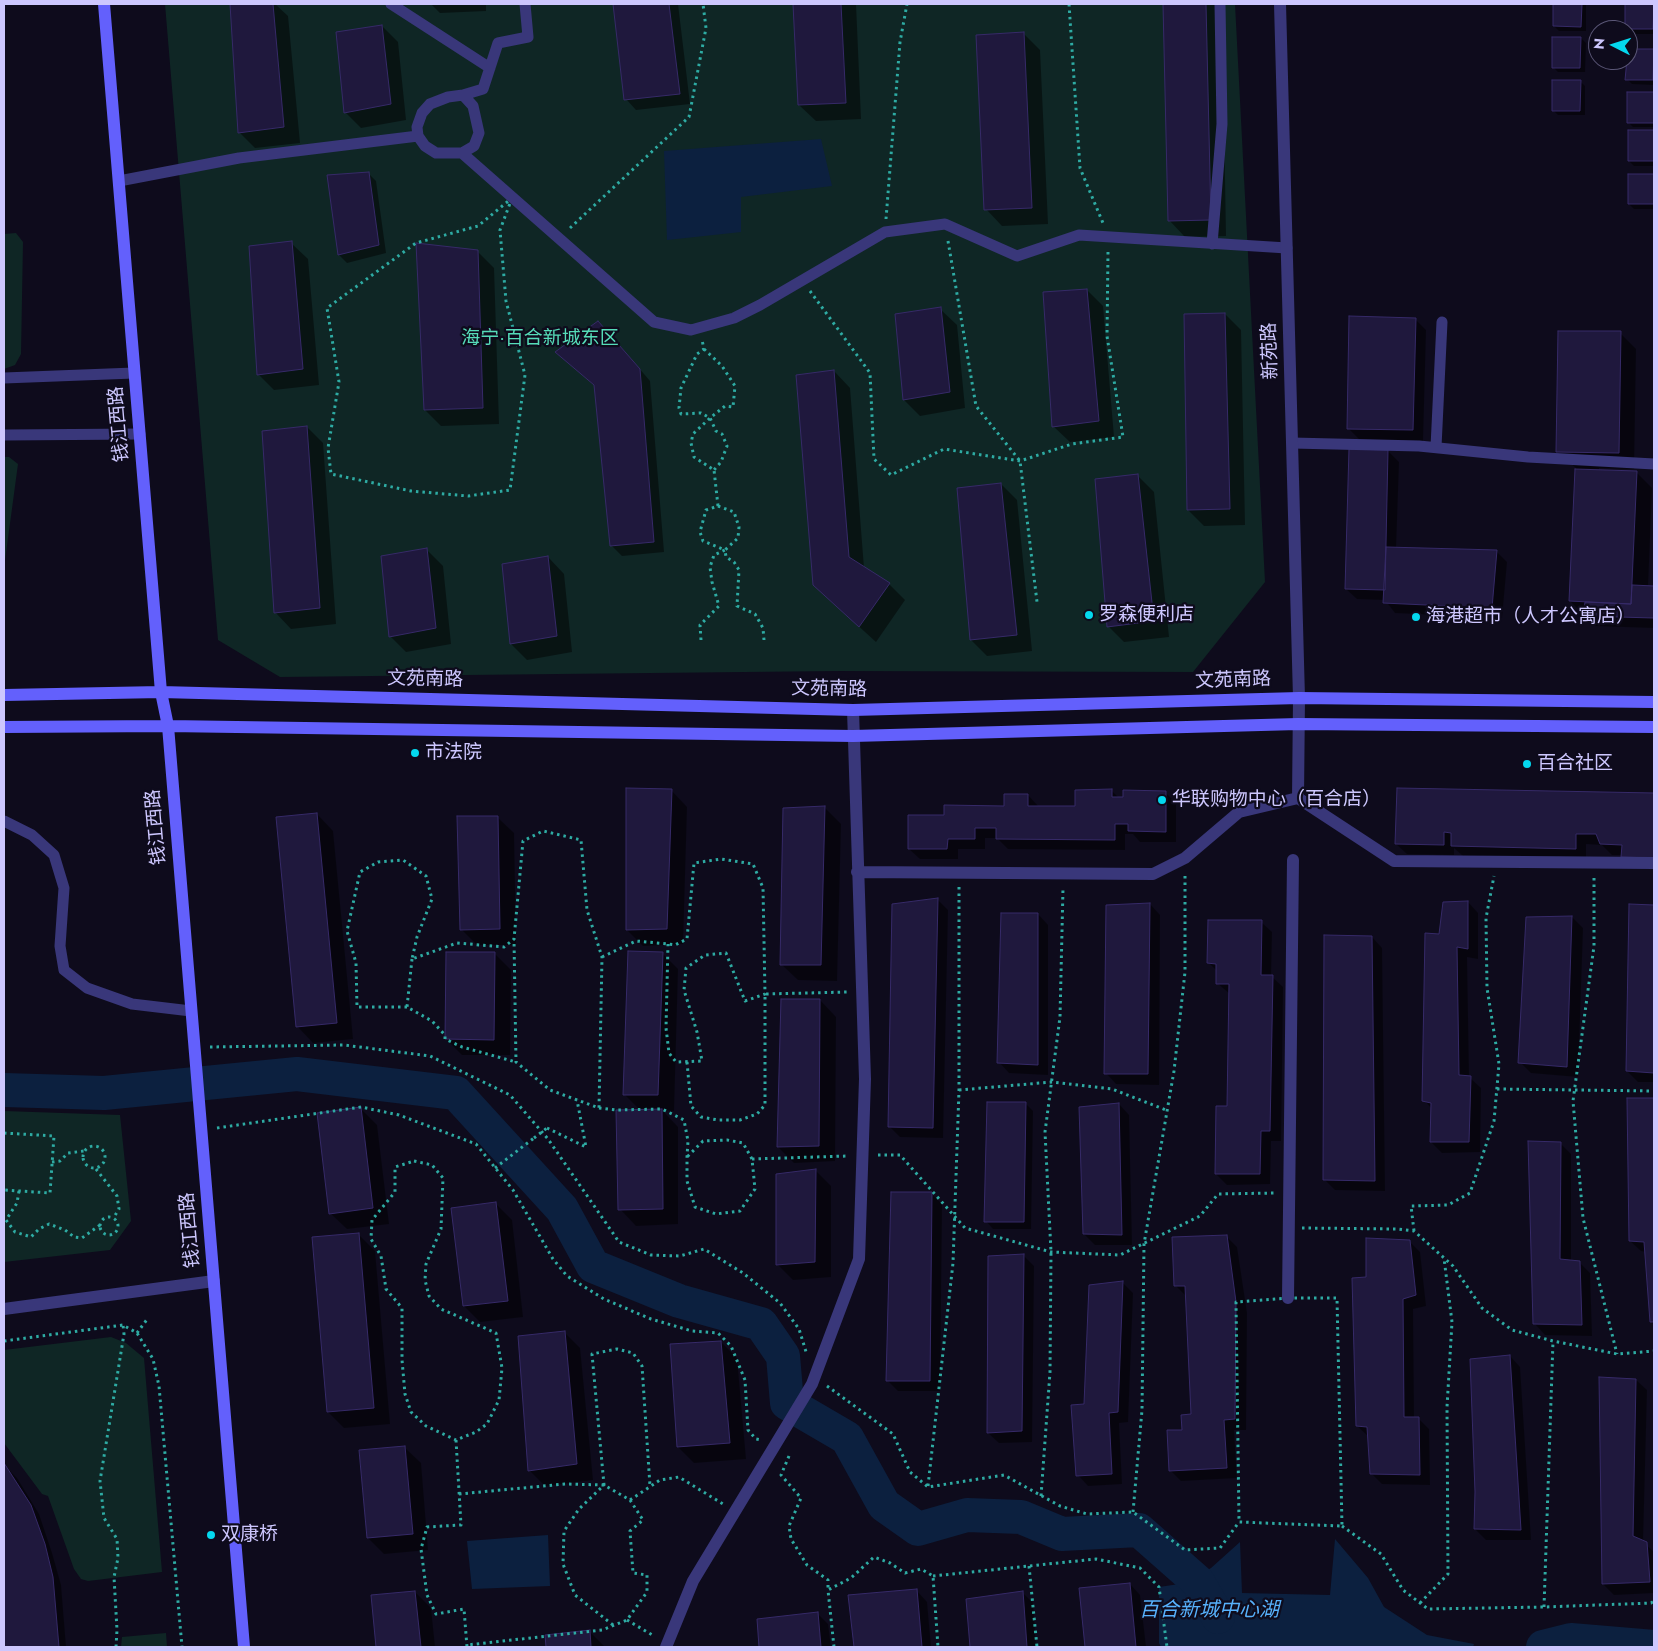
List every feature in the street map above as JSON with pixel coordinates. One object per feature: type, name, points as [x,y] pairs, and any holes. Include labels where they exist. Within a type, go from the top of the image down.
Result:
[{"type":"main road","name":"钱江西路","points":[[104,4],[161,692],[168,726],[244,1647]]},
{"type":"main road","name":"文苑南路","points":[[4,695],[161,692],[853,710],[1299,698],[1654,702]]},
{"type":"main road","points":[[4,728],[168,726],[854,736],[1298,724],[1654,727]]},
{"type":"street","name":"新苑路","points":[[1280,4],[1299,698],[1298,798]]},
{"type":"street","points":[[667,1645],[693,1581],[813,1380],[859,1259],[865,1079],[853,710]]},
{"type":"street","points":[[857,872],[1153,874],[1185,858],[1239,812],[1298,798],[1394,861],[1654,863]]},
{"type":"street","points":[[1288,1298],[1293,860]]},
{"type":"street","points":[[4,1310],[214,1281]]},
{"type":"lane","points":[[391,4],[490,68]]},
{"type":"lane","points":[[463,95],[473,106],[479,133],[474,146],[462,153],[450,155],[436,153],[425,146],[418,136],[417,127],[422,113],[430,104],[448,97],[483,89],[498,43],[528,37],[526,4]]},
{"type":"lane","points":[[1212,244],[1222,124],[1220,4]]},
{"type":"lane","points":[[119,181],[239,158],[418,136]]},
{"type":"lane","points":[[462,153],[654,322],[691,330],[734,318],[885,232],[945,224],[1017,256],[1080,235],[1287,248]]},
{"type":"lane","points":[[1436,447],[1442,322]]},
{"type":"lane","points":[[4,378],[134,373]]},
{"type":"lane","points":[[4,435],[140,434]]},
{"type":"lane","points":[[1292,443],[1436,447],[1528,457],[1654,464]]},
{"type":"lane","points":[[4,821],[32,835],[54,855],[64,888],[60,946],[64,970],[87,988],[132,1004],[191,1011]]},
{"type":"path","points":[[558,238],[689,117],[706,28],[703,4]]},
{"type":"path","points":[[885,232],[900,42],[907,4]]},
{"type":"path","points":[[802,280],[870,373],[874,459],[891,475],[944,450],[1020,461],[1072,444],[1123,437],[1107,336],[1108,237],[1080,168],[1069,4]]},
{"type":"path","points":[[512,198],[500,230],[506,301],[525,375],[510,490],[468,496],[410,490],[331,474],[328,448],[339,382],[327,308],[416,243],[478,226],[512,198]]},
{"type":"path","points":[[945,224],[976,406],[1020,461],[1037,602]]},
{"type":"path","points":[[701,328],[704,349],[722,366],[735,386],[733,407],[725,406],[693,434],[691,450],[694,457],[714,470]]},
{"type":"path","points":[[704,349],[696,354],[681,388],[680,408],[681,414],[696,413],[710,418],[716,431],[722,434],[727,446],[722,462],[714,470]]},
{"type":"path","points":[[714,470],[718,506]]},
{"type":"path","points":[[701,640],[700,625],[719,606],[710,567],[714,555],[724,550],[738,538],[739,527],[734,512],[718,506],[706,510],[700,532],[702,541],[724,550]]},
{"type":"path","points":[[724,550],[726,558],[734,562],[738,570],[737,606],[755,614],[762,628],[764,640]]},
{"type":"path","points":[[516,1062],[514,939],[522,842],[543,832],[581,840],[587,910],[602,957],[599,1108]]},
{"type":"path","points":[[1134,1512],[1142,1410],[1144,1244],[1174,1071],[1184,972],[1185,858]]},
{"type":"path","points":[[602,957],[636,941],[675,945],[687,939],[694,863],[721,859],[753,864],[763,888],[765,1106],[757,1114],[740,1120],[718,1120],[702,1117],[691,1106],[687,1062]]},
{"type":"path","points":[[407,1007],[412,959],[417,937],[432,899],[426,876],[402,860],[378,862],[360,872],[347,931],[356,963],[357,1007],[407,1007],[432,1021],[445,1035],[445,1039],[516,1062],[550,1090],[599,1108],[616,1110],[662,1109],[684,1120],[688,1141],[687,1157],[687,1181],[695,1207],[716,1214],[740,1211],[755,1189],[752,1159],[743,1144],[727,1140],[703,1141],[687,1157]]},
{"type":"path","points":[[1414,1231],[1411,1206],[1448,1205],[1470,1192],[1494,1121],[1499,1064],[1488,988],[1486,918],[1497,862]]},
{"type":"path","points":[[1594,862],[1594,946],[1573,1101],[1583,1218],[1617,1354]]},
{"type":"path","points":[[928,1487],[953,1264],[959,1090],[959,873]]},
{"type":"path","points":[[1041,1496],[1050,1372],[1051,1252],[1046,1132],[1060,1017],[1063,874]]},
{"type":"path","points":[[412,959],[456,943],[504,947],[514,939]]},
{"type":"path","points":[[668,944],[666,1028],[669,1053],[676,1062],[702,1061],[697,1032],[684,990],[686,968],[705,955],[726,953],[745,1001],[765,994],[861,992]]},
{"type":"path","points":[[194,1048],[344,1045],[430,1056],[510,1095],[548,1139],[619,1242],[650,1255],[680,1256],[704,1249],[743,1273],[780,1303],[799,1329],[813,1380],[893,1434],[910,1472],[928,1487],[1004,1475],[1060,1506],[1087,1514],[1134,1512],[1185,1550],[1220,1548],[1239,1522],[1236,1302],[1288,1298],[1337,1298],[1342,1526]]},
{"type":"path","points":[[959,1090],[1052,1082],[1112,1089],[1166,1110]]},
{"type":"path","points":[[1497,1089],[1654,1091]]},
{"type":"path","points":[[496,1167],[547,1128],[586,1147],[577,1100]]},
{"type":"path","points":[[201,1127],[361,1107],[399,1115],[476,1144],[513,1190],[553,1259],[567,1276],[604,1299],[651,1319],[692,1331],[718,1333],[731,1346],[745,1380],[748,1430],[756,1439],[776,1444],[789,1455],[781,1475],[801,1498],[789,1526],[791,1539],[807,1564],[828,1580],[834,1647]]},
{"type":"path","points":[[4,1133],[54,1136],[50,1193],[4,1190]]},
{"type":"path","points":[[52,1162],[60,1161],[68,1153],[84,1151],[92,1146],[103,1150],[105,1161],[96,1168],[88,1167],[84,1162],[84,1151]]},
{"type":"path","points":[[752,1159],[900,1155],[965,1228],[1051,1252],[1120,1255],[1200,1216],[1218,1194],[1290,1193]]},
{"type":"path","points":[[414,1161],[432,1165],[443,1178],[441,1229],[426,1264],[424,1280],[429,1296],[441,1309],[496,1333],[502,1368],[499,1400],[487,1424],[476,1432],[456,1440],[426,1426],[411,1412],[405,1394],[402,1360],[402,1308],[386,1289],[382,1256],[371,1239],[372,1220],[395,1192],[395,1167],[414,1161]]},
{"type":"path","points":[[96,1168],[117,1196],[119,1209],[114,1217]]},
{"type":"path","points":[[19,1191],[17,1203],[5,1220],[15,1232],[31,1237],[39,1229],[49,1224],[74,1237],[82,1238],[100,1225],[104,1217],[114,1217]]},
{"type":"path","points":[[100,1225],[104,1234],[112,1234],[117,1231],[119,1225],[114,1217]]},
{"type":"path","points":[[1289,1228],[1398,1229],[1414,1231],[1453,1266],[1482,1308],[1512,1330],[1553,1341],[1617,1354],[1654,1351]]},
{"type":"path","points":[[1420,1603],[1448,1574],[1447,1407],[1452,1322],[1444,1258]]},
{"type":"path","points":[[137,1333],[148,1318]]},
{"type":"path","points":[[116,1647],[114,1578],[118,1558],[117,1539],[104,1518],[100,1481],[124,1334],[123,1325]]},
{"type":"path","points":[[4,1341],[123,1325],[137,1333],[153,1360],[159,1386],[182,1647]]},
{"type":"path","points":[[1544,1607],[1553,1341]]},
{"type":"path","points":[[604,1485],[592,1354],[617,1349],[633,1353],[642,1366],[650,1486]]},
{"type":"path","points":[[456,1440],[459,1494],[461,1525],[427,1527],[420,1549],[427,1595],[433,1608],[436,1614],[464,1609],[467,1646],[602,1630],[627,1620],[647,1592],[647,1575],[633,1573],[630,1531],[642,1520],[630,1500],[604,1485],[565,1484],[459,1494]]},
{"type":"path","points":[[630,1500],[660,1480],[679,1477],[735,1512]]},
{"type":"path","points":[[604,1485],[579,1508],[564,1531],[562,1564],[575,1594],[613,1626]]},
{"type":"path","points":[[1239,1522],[1342,1526],[1381,1554],[1403,1590],[1428,1609],[1544,1607],[1651,1603],[1654,1601]]},
{"type":"path","points":[[828,1590],[851,1578],[874,1557],[890,1563],[905,1572],[921,1569],[933,1576],[1096,1559],[1140,1568],[1159,1587],[1167,1647]]},
{"type":"path","points":[[1029,1566],[1037,1647]]},
{"type":"path","points":[[933,1576],[938,1647]]},
{"type":"path","points":[[627,1620],[667,1645]]},
{"type":"green space","name":"海宁·百合新城东区","points":[[165,4],[1235,4],[1265,582],[1193,672],[837,671],[280,677],[218,640]]},
{"type":"green space","points":[[16,233],[23,242],[21,354],[15,365],[4,369],[4,234]]},
{"type":"green space","points":[[4,457],[9,457],[18,464],[4,568]]},
{"type":"green space","points":[[4,1111],[120,1115],[131,1221],[110,1250],[4,1262]]},
{"type":"green space","points":[[111,1337],[126,1343],[144,1358],[162,1572],[88,1581],[81,1579],[74,1569],[48,1496],[42,1494],[4,1443],[4,1350]]},
{"type":"green space","points":[[166,1633],[167,1647],[121,1647],[122,1637]]},
{"type":"water","points":[[821,139],[832,186],[741,197],[741,232],[667,240],[664,151]]},
{"type":"water","points":[[548,1535],[550,1586],[472,1589],[467,1541]]},
{"type":"water","name":"百合新城中心湖","points":[[1335,1539],[1368,1578],[1384,1607],[1427,1635],[1474,1644],[1473,1647],[1161,1647],[1159,1643],[1159,1587],[1186,1583],[1211,1568],[1240,1542],[1242,1593],[1330,1595]]},
{"type":"building","points":[[230,4],[273,4],[284,127],[238,133]]},
{"type":"building","points":[[613,4],[669,4],[680,94],[624,100]]},
{"type":"building","points":[[793,4],[841,4],[846,103],[798,105]]},
{"type":"building","points":[[1163,4],[1206,4],[1211,220],[1168,221]]},
{"type":"building","points":[[1553,4],[1582,4],[1581,27],[1553,26]]},
{"type":"building","points":[[1625,4],[1654,4],[1653,29],[1638,29],[1638,20],[1625,20]]},
{"type":"building","points":[[382,25],[391,104],[344,113],[336,32]]},
{"type":"building","points":[[1024,32],[1032,208],[984,210],[976,35]]},
{"type":"building","points":[[1552,37],[1581,37],[1580,68],[1552,68]]},
{"type":"building","points":[[1638,49],[1654,49],[1653,80],[1625,80],[1626,70],[1638,70]]},
{"type":"building","points":[[1552,80],[1581,80],[1580,111],[1552,111]]},
{"type":"building","points":[[1627,92],[1654,92],[1654,123],[1627,123]]},
{"type":"building","points":[[1628,130],[1654,130],[1654,161],[1628,161]]},
{"type":"building","points":[[369,172],[379,245],[338,255],[327,175]]},
{"type":"building","points":[[1628,174],[1654,174],[1654,204],[1628,204]]},
{"type":"building","points":[[292,241],[303,369],[257,375],[249,246]]},
{"type":"building","points":[[416,243],[478,250],[483,408],[424,410]]},
{"type":"building","points":[[1087,289],[1099,421],[1052,427],[1043,292]]},
{"type":"building","points":[[941,307],[950,392],[903,400],[895,314]]},
{"type":"building","points":[[1225,313],[1230,509],[1187,510],[1184,314]]},
{"type":"building","points":[[1349,316],[1416,318],[1413,430],[1347,429]]},
{"type":"building","points":[[598,321],[640,369],[654,542],[610,546],[594,385],[555,352]]},
{"type":"building","points":[[1558,331],[1621,331],[1619,453],[1556,452]]},
{"type":"building","points":[[834,370],[849,557],[890,583],[859,627],[813,585],[796,375]]},
{"type":"building","points":[[307,426],[320,608],[274,613],[262,431]]},
{"type":"building","points":[[1349,449],[1388,450],[1385,590],[1345,589]]},
{"type":"building","points":[[1575,469],[1637,471],[1631,604],[1569,601]]},
{"type":"building","points":[[1138,474],[1154,621],[1107,627],[1095,479]]},
{"type":"building","points":[[1001,483],[1017,635],[970,640],[957,488]]},
{"type":"building","points":[[1386,547],[1497,550],[1492,608],[1383,603]]},
{"type":"building","points":[[427,548],[436,628],[389,637],[381,556]]},
{"type":"building","points":[[548,556],[557,636],[510,644],[502,564]]},
{"type":"building","points":[[1632,585],[1654,586],[1654,618],[1583,616],[1585,602],[1631,604]]},
{"type":"building","points":[[626,788],[672,789],[667,929],[626,930]]},
{"type":"building","points":[[1397,788],[1654,793],[1654,858],[1621,857],[1622,845],[1600,844],[1596,834],[1576,834],[1576,849],[1451,846],[1451,833],[1444,832],[1444,845],[1395,844]]},
{"type":"building","points":[[1112,789],[1112,797],[1123,797],[1123,790],[1166,791],[1166,832],[1128,831],[1128,824],[1115,824],[1115,840],[996,839],[996,828],[975,828],[975,839],[948,839],[947,849],[908,849],[908,815],[944,815],[944,805],[1004,806],[1004,794],[1028,794],[1028,806],[1075,806],[1075,790]]},
{"type":"building","points":[[825,806],[821,965],[780,965],[783,808]]},
{"type":"building","points":[[317,813],[337,1023],[296,1027],[276,817]]},
{"type":"building","points":[[457,816],[498,816],[500,929],[460,930]]},
{"type":"building","points":[[938,898],[933,1128],[888,1127],[892,904]]},
{"type":"building","points":[[1468,901],[1468,949],[1457,947],[1459,1075],[1471,1076],[1469,1142],[1430,1142],[1431,1103],[1422,1101],[1425,933],[1439,934],[1443,902]]},
{"type":"building","points":[[1150,903],[1148,1074],[1104,1074],[1106,905]]},
{"type":"building","points":[[1629,904],[1654,905],[1654,1073],[1626,1071]]},
{"type":"building","points":[[1001,913],[1038,913],[1038,1065],[997,1063]]},
{"type":"building","points":[[1572,916],[1567,1067],[1518,1063],[1526,917]]},
{"type":"building","points":[[1208,920],[1262,920],[1261,975],[1273,975],[1270,1131],[1261,1131],[1260,1174],[1215,1174],[1216,1106],[1227,1106],[1229,984],[1216,984],[1216,964],[1207,963]]},
{"type":"building","points":[[1324,935],[1372,936],[1375,1181],[1323,1180]]},
{"type":"building","points":[[628,951],[663,952],[658,1095],[623,1095]]},
{"type":"building","points":[[446,952],[495,952],[494,1040],[445,1039]]},
{"type":"building","points":[[781,999],[820,999],[819,1146],[777,1147]]},
{"type":"building","points":[[1627,1098],[1654,1098],[1654,1322],[1650,1322],[1644,1242],[1629,1241]]},
{"type":"building","points":[[987,1102],[1026,1102],[1024,1222],[984,1222]]},
{"type":"building","points":[[1119,1103],[1122,1235],[1083,1234],[1079,1107]]},
{"type":"building","points":[[361,1107],[373,1208],[329,1214],[317,1113]]},
{"type":"building","points":[[662,1109],[663,1209],[618,1210],[616,1110]]},
{"type":"building","points":[[1528,1141],[1561,1142],[1560,1259],[1580,1261],[1582,1325],[1533,1324]]},
{"type":"building","points":[[816,1169],[815,1262],[776,1265],[776,1174]]},
{"type":"building","points":[[891,1192],[932,1192],[930,1381],[886,1381]]},
{"type":"building","points":[[496,1202],[508,1301],[463,1306],[451,1208]]},
{"type":"building","points":[[359,1233],[374,1408],[327,1412],[312,1237]]},
{"type":"building","points":[[1227,1235],[1236,1302],[1235,1419],[1224,1420],[1227,1468],[1169,1471],[1167,1430],[1182,1430],[1181,1415],[1191,1414],[1185,1286],[1174,1286],[1172,1237]]},
{"type":"building","points":[[1366,1238],[1410,1240],[1416,1295],[1403,1299],[1404,1417],[1419,1417],[1420,1475],[1370,1474],[1367,1427],[1356,1426],[1352,1278],[1366,1277]]},
{"type":"building","points":[[1024,1254],[1022,1431],[987,1433],[988,1256]]},
{"type":"building","points":[[1123,1281],[1118,1412],[1109,1413],[1112,1474],[1076,1476],[1071,1405],[1084,1404],[1089,1285]]},
{"type":"building","points":[[565,1331],[577,1464],[528,1471],[518,1336]]},
{"type":"building","points":[[721,1341],[730,1443],[677,1447],[670,1344]]},
{"type":"building","points":[[1510,1355],[1521,1530],[1474,1529],[1475,1492],[1470,1359]]},
{"type":"building","points":[[1599,1377],[1636,1379],[1633,1536],[1647,1542],[1650,1582],[1602,1584]]},
{"type":"building","points":[[405,1446],[413,1534],[367,1538],[359,1450]]},
{"type":"building","points":[[4,1463],[31,1505],[45,1544],[53,1577],[59,1647],[4,1647]]},
{"type":"building","points":[[1130,1583],[1136,1647],[1085,1647],[1079,1588]]},
{"type":"building","points":[[917,1589],[922,1647],[854,1647],[848,1595]]},
{"type":"building","points":[[415,1591],[421,1647],[376,1647],[371,1595]]},
{"type":"building","points":[[1023,1591],[1027,1647],[970,1647],[966,1599]]},
{"type":"building","points":[[818,1612],[821,1647],[759,1647],[757,1619]]},
{"type":"building","points":[[590,1630],[591,1647],[546,1647],[545,1635]]},
{"type":"waterway","points":[[4,1090],[104,1093],[297,1074],[456,1093],[562,1209],[593,1266],[679,1301],[761,1324],[783,1356],[787,1403],[847,1438],[884,1505],[918,1529],[967,1515],[1021,1517],[1062,1534],[1139,1530],[1198,1582],[1218,1617]]},
{"type":"waterway","points":[[1543,1647],[1571,1640],[1654,1647]]},
{"type":"place","name":"罗森便利店","points":[[1089,615]]},
{"type":"place","name":"海港超市（人才公寓店）","points":[[1416,617]]},
{"type":"place","name":"市法院","points":[[415,753]]},
{"type":"place","name":"百合社区","points":[[1527,764]]},
{"type":"place","name":"华联购物中心（百合店）","points":[[1162,800]]},
{"type":"place","name":"双康桥","points":[[211,1535]]}]
